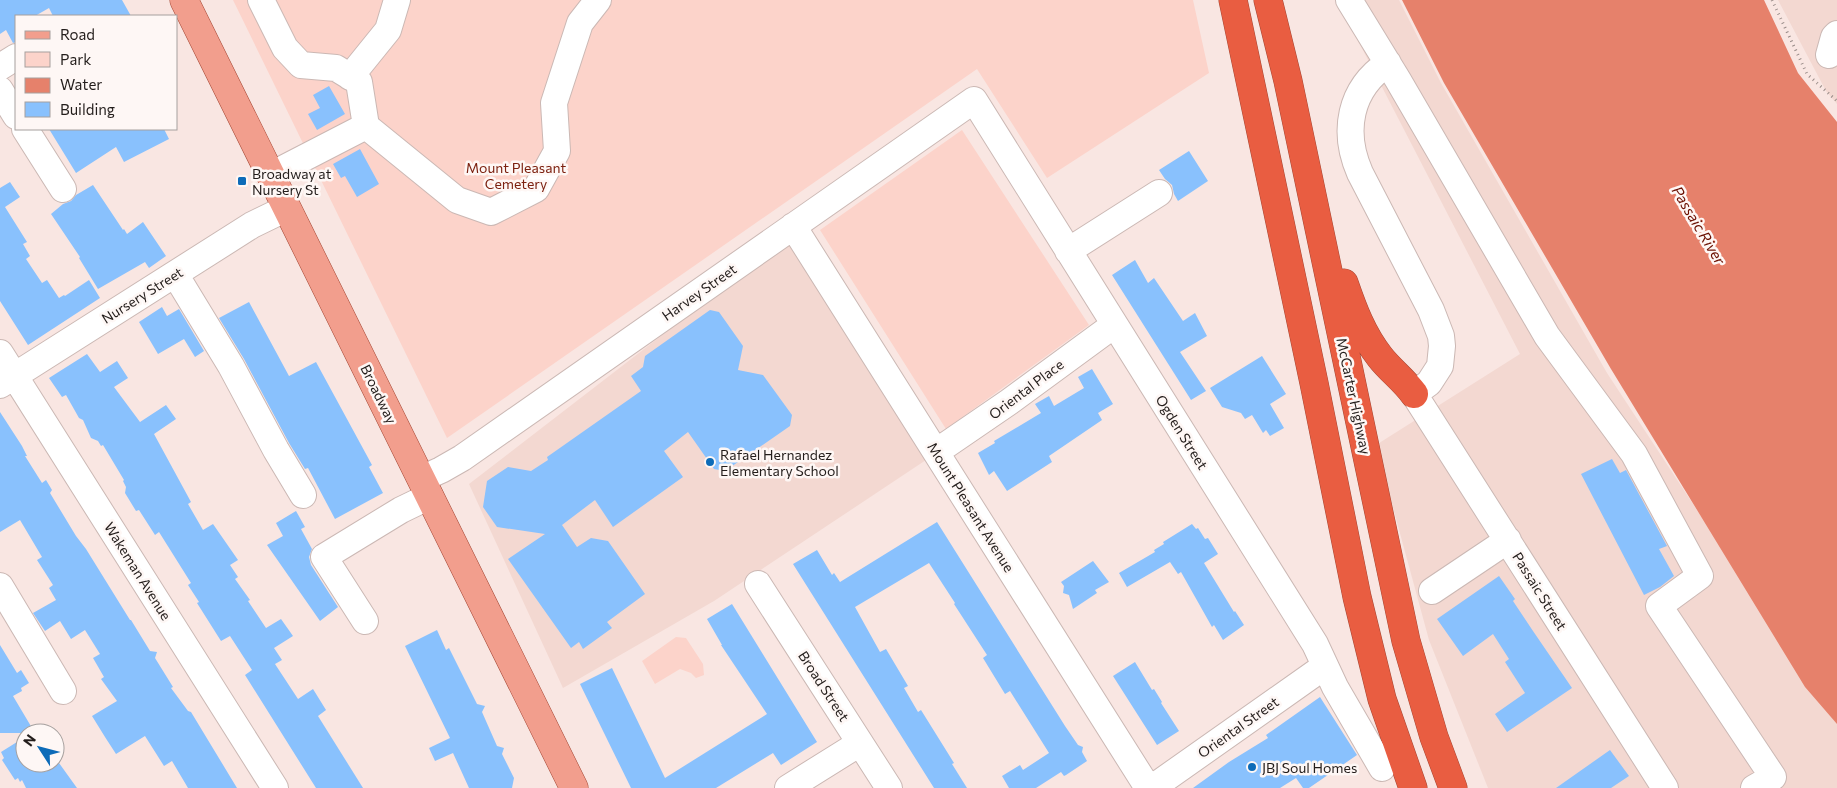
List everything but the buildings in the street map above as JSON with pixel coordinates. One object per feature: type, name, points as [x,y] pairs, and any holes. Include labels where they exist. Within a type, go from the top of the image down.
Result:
[{"type":"highway","points":[[1233,0],[1365,633],[1382,699],[1413,788]]},
{"type":"highway","name":"McCarter Highway","points":[[1268,0],[1310,184],[1406,641],[1434,737],[1453,788]]},
{"type":"highway","points":[[1310,184],[1360,324],[1380,357],[1414,394]]},
{"type":"main road","name":"Broadway","points":[[184,0],[574,788]]},
{"type":"street","points":[[261,0],[285,48],[301,66],[336,68],[359,82],[366,126],[457,200],[491,212],[536,189],[557,150],[554,103],[580,23],[598,0]]},
{"type":"street","points":[[350,77],[388,30],[397,0]]},
{"type":"street","points":[[1349,0],[1388,63],[1547,336],[1634,454],[1700,576],[1659,606],[1774,777],[1754,788]]},
{"type":"street","points":[[0,67],[15,58]]},
{"type":"street","points":[[1388,63],[1372,74],[1362,89],[1353,113],[1350,140],[1351,151],[1360,173],[1431,310],[1441,336],[1440,366],[1428,382],[1414,394]]},
{"type":"street","points":[[0,90],[15,114]]},
{"type":"street","name":"Harvey Street","points":[[365,621],[324,557],[400,511],[441,470],[462,458],[974,100]]},
{"type":"street","name":"Ogden Street","points":[[974,100],[1310,636],[1357,726],[1382,768]]},
{"type":"street","points":[[271,175],[366,126]]},
{"type":"street","points":[[26,130],[63,188]]},
{"type":"street","points":[[1068,251],[1159,193]]},
{"type":"street","name":"Nursery Street","points":[[7,380],[263,219],[287,208]]},
{"type":"street","name":"Mount Pleasant Avenue","points":[[793,226],[1150,788]]},
{"type":"street","points":[[175,274],[231,366],[276,450],[303,495]]},
{"type":"street","name":"Oriental Place","points":[[936,452],[1009,402],[1114,325]]},
{"type":"street","name":"Wakeman Avenue","points":[[0,353],[7,380],[275,788]]},
{"type":"street","name":"Passaic Street","points":[[1414,394],[1665,788]]},
{"type":"street","points":[[1432,591],[1508,540]]},
{"type":"street","name":"Broad Street","points":[[758,584],[889,788]]},
{"type":"street","points":[[0,586],[63,691]]},
{"type":"street","name":"Oriental Street","points":[[1150,788],[1325,666]]},
{"type":"street","points":[[788,788],[860,743]]},
{"type":"path","points":[[1772,0],[1807,74],[1837,101]]},
{"type":"shaded area","points":[[1337,0],[1399,0],[1441,83],[1607,373],[1739,574],[1837,708],[1837,788],[1488,788],[1429,640],[1376,445],[1520,354]]},
{"type":"shaded area","points":[[1778,0],[1837,0],[1837,104],[1826,91]]},
{"type":"shaded area","name":"Rafael Hernandez Elementary School","points":[[792,235],[929,458],[714,601],[563,688],[469,484]]},
{"type":"green space","name":"Mount Pleasant Cemetery","points":[[233,0],[1193,0],[1209,73],[1047,178],[977,69],[447,438]]},
{"type":"green space","points":[[962,130],[1089,325],[946,429],[820,230]]},
{"type":"green space","points":[[676,637],[686,638],[703,664],[704,675],[696,678],[691,673],[680,669],[655,684],[642,661]]},
{"type":"water","name":"Passaic River","points":[[1402,0],[1764,0],[1798,73],[1837,122],[1837,724],[1805,687],[1611,369],[1444,83]]},
{"type":"place","name":"Broadway at Nursery St","points":[[242,181]]},
{"type":"place","name":"Rafael Hernandez Elementary School","points":[[710,462]]},
{"type":"place","name":"JBJ Soul Homes","points":[[1252,767]]}]
